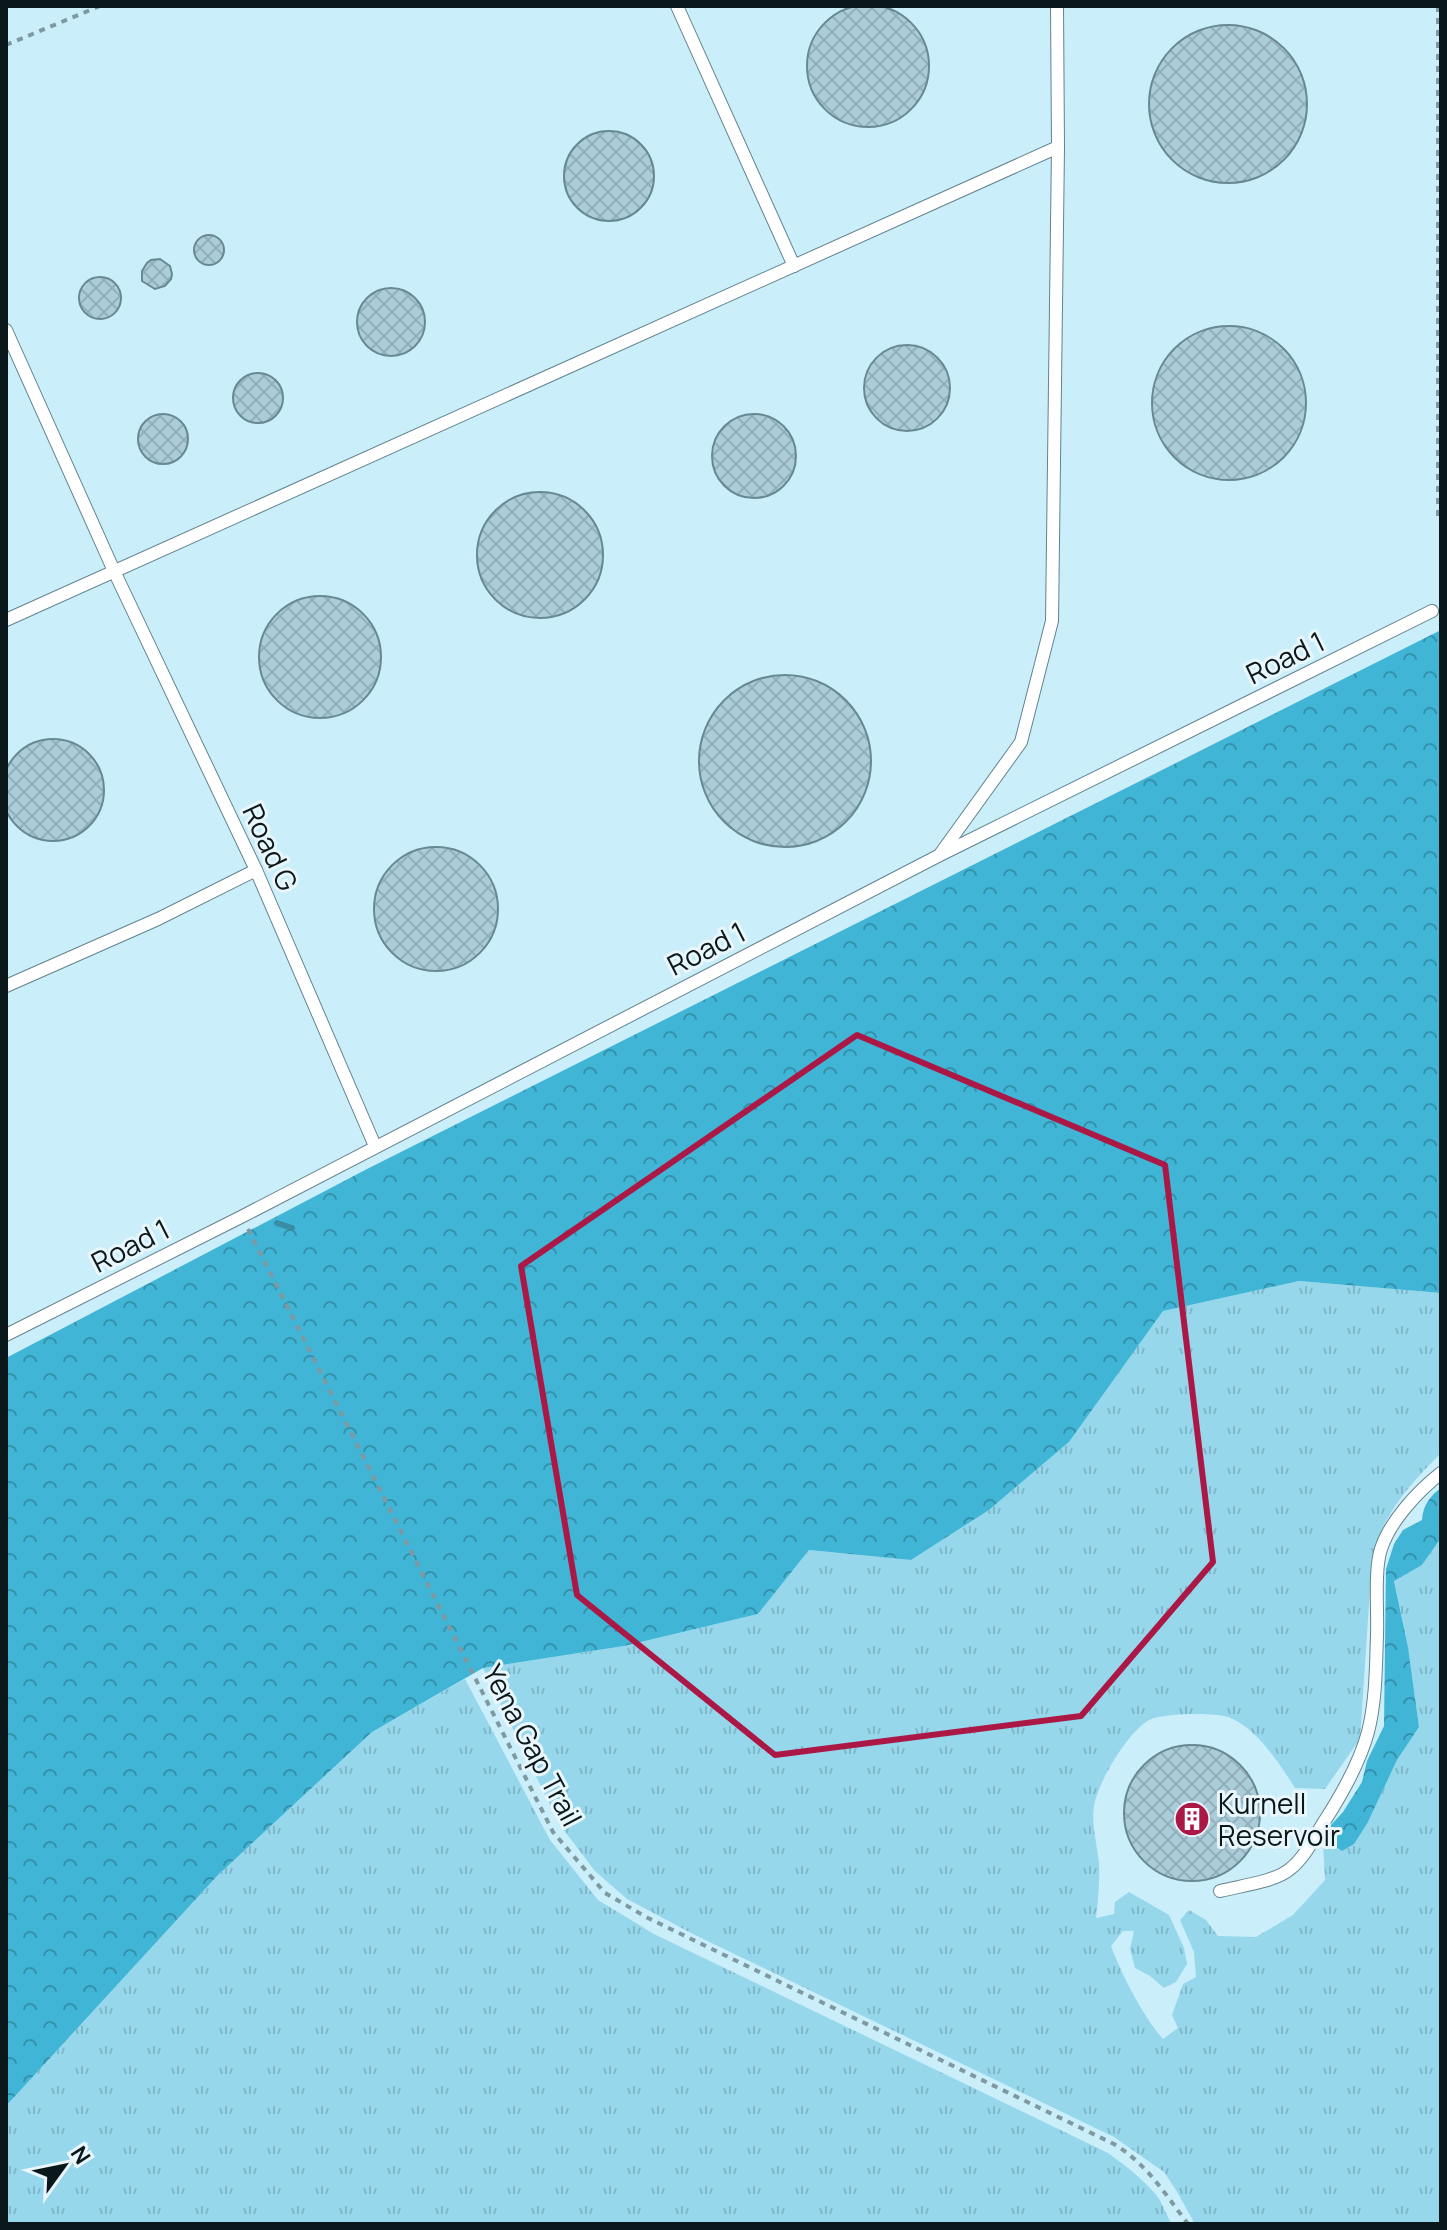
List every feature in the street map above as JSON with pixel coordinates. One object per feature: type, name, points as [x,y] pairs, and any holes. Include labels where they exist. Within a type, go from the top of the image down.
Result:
[{"type":"lane","points":[[677,6],[794,266]]},
{"type":"lane","points":[[940,855],[1021,742],[1052,621],[1057,6]]},
{"type":"lane","points":[[6,620],[1058,147]]},
{"type":"lane","name":"Road G","points":[[6,330],[114,571],[256,870],[375,1146]]},
{"type":"lane","name":"Road 1","points":[[6,1335],[241,1217],[940,855],[1432,611]]},
{"type":"lane","points":[[6,986],[158,919],[256,870]]},
{"type":"lane","points":[[1220,1891],[1279,1876],[1289,1870],[1317,1834],[1355,1769],[1368,1730],[1372,1705],[1378,1631],[1379,1553],[1413,1498],[1441,1473]]},
{"type":"path","points":[[6,45],[100,6]]},
{"type":"path","points":[[1438,6],[1438,518]]},
{"type":"path","name":"Yena Gap Trail","points":[[241,1217],[553,1832],[605,1893],[648,1918],[1114,2144],[1144,2166],[1188,2224]]},
{"type":"highlighted area","points":[[857,1035],[1165,1165],[1213,1562],[1081,1716],[775,1755],[577,1595],[521,1266]]},
{"type":"green space","points":[[1441,630],[1441,1293],[1299,1281],[1163,1311],[1069,1442],[989,1510],[911,1560],[809,1550],[758,1614],[624,1646],[483,1668],[372,1732],[218,1875],[6,2106],[6,1358],[367,1169]]},
{"type":"green space","points":[[1299,1281],[1441,1293],[1441,1453],[1398,1502],[1376,1543],[1372,1559],[1360,1739],[1325,1789],[1295,1788],[1258,1738],[1228,1717],[1188,1714],[1149,1720],[1116,1756],[1095,1801],[1099,1870],[1096,1918],[1114,1914],[1115,1902],[1129,1892],[1169,1915],[1184,1948],[1187,1964],[1176,1982],[1164,1988],[1135,1968],[1130,1949],[1134,1931],[1123,1931],[1111,1946],[1133,1994],[1163,2039],[1178,2028],[1172,2015],[1183,1984],[1196,1977],[1194,1952],[1180,1920],[1189,1910],[1206,1920],[1218,1936],[1256,1937],[1293,1915],[1325,1880],[1323,1844],[1332,1844],[1368,1822],[1397,1760],[1419,1727],[1408,1647],[1394,1580],[1422,1565],[1441,1538],[1441,2224],[1195,2224],[1164,2172],[1114,2137],[693,1934],[627,1899],[595,1871],[560,1825],[483,1668],[624,1646],[758,1614],[809,1550],[911,1560],[989,1510],[1069,1442],[1163,1311]]},
{"type":"green space","points":[[1441,1488],[1441,1538],[1422,1565],[1394,1581],[1408,1647],[1419,1727],[1397,1760],[1368,1822],[1354,1844],[1342,1851],[1332,1844],[1323,1844],[1331,1825],[1362,1782],[1367,1761],[1384,1726],[1386,1569],[1394,1544],[1403,1530],[1422,1520],[1428,1501]]},
{"type":"green space","points":[[465,1679],[550,1840],[598,1900],[654,1934],[1108,2153],[1152,2190],[1172,2224],[6,2224],[6,2106],[218,1875],[372,1732]]},
{"type":"building","points":[[868,5],[891,10],[911,23],[924,43],[929,66],[924,89],[911,109],[891,122],[868,127],[845,122],[825,109],[812,89],[807,66],[812,43],[825,23],[845,10]]},
{"type":"building","points":[[1228,25],[1258,31],[1284,48],[1301,74],[1307,104],[1301,134],[1284,160],[1258,177],[1228,183],[1198,177],[1172,160],[1155,134],[1149,104],[1155,74],[1172,48],[1198,31]]},
{"type":"building","points":[[609,131],[626,134],[641,144],[651,159],[654,176],[651,193],[641,208],[626,218],[609,221],[592,218],[577,208],[567,193],[564,176],[567,159],[577,144],[592,134]]},
{"type":"building","points":[[209,235],[220,239],[224,250],[220,261],[209,265],[198,261],[194,250],[198,239]]},
{"type":"building","points":[[160,259],[170,266],[172,274],[165,286],[155,289],[142,281],[142,271],[151,260]]},
{"type":"building","points":[[100,277],[115,283],[121,298],[115,313],[100,319],[85,313],[79,298],[85,283]]},
{"type":"building","points":[[391,288],[415,298],[425,322],[415,346],[391,356],[367,346],[357,322],[367,298]]},
{"type":"building","points":[[1229,326],[1258,332],[1283,349],[1300,374],[1306,403],[1300,432],[1283,457],[1258,474],[1229,480],[1200,474],[1175,457],[1158,432],[1152,403],[1158,374],[1175,349],[1200,332]]},
{"type":"building","points":[[907,345],[924,348],[938,357],[947,371],[950,388],[947,405],[938,419],[924,428],[907,431],[890,428],[876,419],[867,405],[864,388],[867,371],[876,357],[890,348]]},
{"type":"building","points":[[258,373],[275,381],[283,398],[275,415],[258,423],[241,415],[233,398],[241,381]]},
{"type":"building","points":[[163,414],[180,422],[188,439],[180,456],[163,464],[146,456],[138,439],[146,422]]},
{"type":"building","points":[[746,414],[762,414],[778,421],[789,432],[796,456],[793,472],[784,486],[762,498],[746,498],[730,491],[719,480],[712,464],[712,448],[719,432],[730,421]]},
{"type":"building","points":[[540,492],[564,497],[584,511],[598,531],[603,555],[598,579],[584,599],[564,613],[540,618],[516,613],[496,599],[482,579],[477,555],[482,531],[496,511],[516,497]]},
{"type":"building","points":[[320,596],[343,601],[363,614],[376,634],[381,657],[376,680],[363,700],[343,713],[320,718],[297,713],[277,700],[264,680],[259,657],[264,634],[277,614],[297,601]]},
{"type":"building","points":[[785,675],[818,682],[846,700],[864,728],[871,761],[864,794],[846,822],[818,840],[785,847],[752,840],[724,822],[706,794],[699,761],[706,728],[724,700],[752,682]]},
{"type":"building","points":[[53,739],[73,743],[89,754],[100,770],[104,790],[100,810],[89,826],[73,837],[53,841],[33,837],[17,826],[6,810],[2,790],[6,770],[17,754],[33,743]]},
{"type":"building","points":[[436,847],[460,852],[480,865],[493,885],[498,909],[493,933],[480,953],[460,966],[436,971],[412,966],[392,953],[379,933],[374,909],[379,885],[392,865],[412,852]]},
{"type":"building","name":"Kurnell Reservoir","points":[[1192,1745],[1218,1750],[1240,1765],[1255,1787],[1260,1813],[1255,1839],[1240,1861],[1218,1876],[1192,1881],[1166,1876],[1144,1861],[1129,1839],[1124,1813],[1129,1787],[1144,1765],[1166,1750]]},
{"type":"waterway","points":[[277,1223],[292,1228]]},
{"type":"place","name":"Kurnell Reservoir","points":[[1192,1819]]}]
